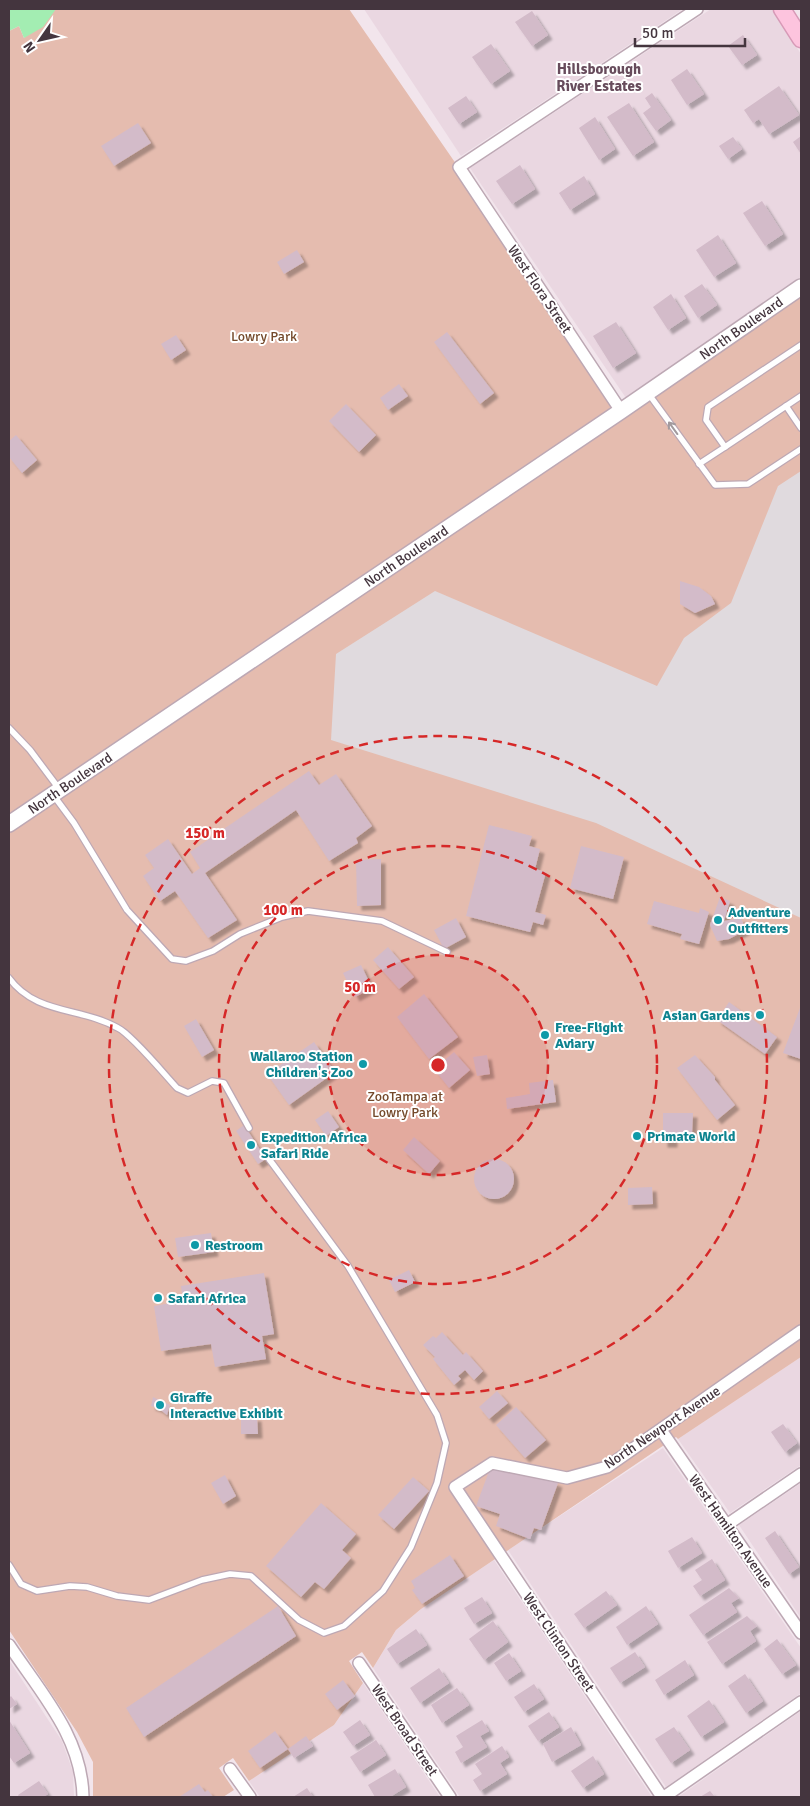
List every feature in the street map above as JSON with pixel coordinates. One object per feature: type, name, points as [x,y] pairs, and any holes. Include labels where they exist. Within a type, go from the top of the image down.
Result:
[{"type":"main road","points":[[782,9],[801,39]]},
{"type":"street","name":"West Flora Street","points":[[621,411],[459,167],[697,9]]},
{"type":"street","name":"North Boulevard","points":[[9,824],[621,411],[801,286]]},
{"type":"street","name":"North Newport Avenue","points":[[455,1487],[492,1463],[567,1478],[608,1467],[801,1331]]},
{"type":"street","name":"West Hamilton Avenue","points":[[661,1430],[728,1524],[801,1633]]},
{"type":"street","points":[[728,1524],[801,1474]]},
{"type":"street","name":"West Clinton Street","points":[[455,1487],[663,1797]]},
{"type":"street","points":[[9,1645],[70,1736],[81,1770],[83,1797]]},
{"type":"street","name":"West Broad Street","points":[[359,1663],[450,1797]]},
{"type":"street","points":[[663,1797],[801,1702]]},
{"type":"street","points":[[230,1769],[250,1797]]},
{"type":"lane","points":[[725,447],[706,420],[708,408],[801,345]]},
{"type":"lane","points":[[647,393],[715,485],[748,484],[801,449]]},
{"type":"lane","points":[[699,464],[801,396]]},
{"type":"lane","points":[[786,406],[801,428]]},
{"type":"lane","points":[[9,728],[30,750],[127,910],[172,959],[186,961],[213,951],[249,931],[282,917],[308,912],[382,920],[447,952]]},
{"type":"lane","points":[[9,978],[19,992],[44,1005],[120,1028],[177,1088],[188,1094],[212,1080],[224,1083],[249,1128]]},
{"type":"lane","points":[[9,1565],[21,1584],[37,1591],[70,1586],[87,1587],[117,1596],[149,1600],[202,1580],[230,1574],[250,1576],[299,1620],[324,1633],[344,1626],[383,1591],[388,1584],[411,1547],[437,1484],[446,1443],[437,1415],[348,1266],[268,1158]]},
{"type":"shaded area","points":[[9,9],[56,9],[43,27],[24,38],[19,26],[9,31]]},
{"type":"shaded area","points":[[364,9],[683,9],[461,156]]},
{"type":"shaded area","points":[[711,9],[772,9],[801,54],[801,277],[626,398],[470,168]]},
{"type":"shaded area","points":[[801,471],[801,918],[596,823],[331,740],[336,654],[435,591],[657,686],[684,638],[731,603],[778,486]]},
{"type":"shaded area","points":[[801,1357],[801,1465],[730,1513],[678,1439]]},
{"type":"shaded area","points":[[663,1448],[801,1648],[801,1693],[666,1787],[508,1550]]},
{"type":"shaded area","points":[[801,1483],[801,1618],[739,1525]]},
{"type":"shaded area","points":[[494,1560],[652,1797],[460,1797],[373,1668],[396,1630],[427,1604]]},
{"type":"shaded area","points":[[9,1660],[62,1741],[73,1772],[74,1797],[9,1797]]},
{"type":"shaded area","points":[[363,1683],[440,1797],[260,1797],[249,1781],[334,1725]]},
{"type":"shaded area","points":[[801,1711],[801,1797],[678,1797]]},
{"type":"green space","name":"Lowry Park","points":[[56,9],[349,9],[622,404],[9,816],[9,31],[19,26],[24,38]]},
{"type":"green space","name":"ZooTampa at Lowry Park","points":[[801,296],[801,1357],[678,1439],[676,1437],[421,1609],[396,1630],[373,1668],[362,1652],[349,1661],[363,1683],[334,1725],[249,1781],[233,1758],[219,1768],[234,1790],[223,1797],[93,1797],[93,1762],[77,1732],[9,1630],[9,833],[633,412]]},
{"type":"building","points":[[532,11],[548,35],[532,46],[515,22]]},
{"type":"building","points":[[743,35],[757,55],[742,65],[728,46]]},
{"type":"building","points":[[491,44],[510,71],[491,84],[472,57]]},
{"type":"building","points":[[687,69],[704,94],[687,105],[671,80]]},
{"type":"building","points":[[779,86],[799,115],[769,134],[759,119],[753,123],[744,110]]},
{"type":"building","points":[[652,93],[671,120],[656,131],[643,113],[651,107],[645,98]]},
{"type":"building","points":[[466,96],[477,112],[459,124],[448,108]]},
{"type":"building","points":[[629,103],[654,142],[633,156],[607,117]]},
{"type":"building","points":[[595,117],[615,149],[599,160],[579,128]]},
{"type":"building","points":[[138,123],[151,143],[114,166],[101,146]]},
{"type":"building","points":[[801,136],[801,154],[793,142]]},
{"type":"building","points":[[733,137],[742,149],[728,159],[719,146]]},
{"type":"building","points":[[520,165],[535,189],[512,204],[496,181]]},
{"type":"building","points":[[584,176],[595,194],[570,210],[559,193]]},
{"type":"building","points":[[762,201],[783,234],[765,246],[743,213]]},
{"type":"building","points":[[718,235],[736,263],[714,277],[696,250]]},
{"type":"building","points":[[297,250],[304,262],[284,274],[277,262]]},
{"type":"building","points":[[702,284],[717,305],[698,318],[684,296]]},
{"type":"building","points":[[671,294],[686,318],[668,330],[653,307]]},
{"type":"building","points":[[616,322],[636,353],[613,368],[593,336]]},
{"type":"building","points":[[447,332],[494,393],[480,404],[434,342]]},
{"type":"building","points":[[176,335],[186,350],[171,360],[161,344]]},
{"type":"building","points":[[399,384],[408,396],[388,410],[380,398]]},
{"type":"building","points":[[346,404],[376,435],[359,452],[329,421]]},
{"type":"building","points":[[16,435],[37,460],[22,473],[9,457],[9,441]]},
{"type":"building","points":[[680,581],[699,587],[711,596],[715,604],[695,613],[680,604]]},
{"type":"building","points":[[309,771],[319,785],[336,774],[372,826],[356,838],[358,843],[329,861],[296,810],[205,873],[237,920],[208,938],[175,891],[160,901],[143,876],[154,868],[145,855],[168,839],[192,874],[200,868],[190,852]]},
{"type":"building","points":[[489,825],[532,836],[529,846],[540,849],[535,869],[546,872],[535,912],[546,915],[543,925],[533,922],[530,932],[466,916]]},
{"type":"building","points":[[581,846],[624,857],[613,899],[570,888]]},
{"type":"building","points":[[381,859],[381,905],[357,906],[356,860]]},
{"type":"building","name":"Adventure Outfitters","points":[[720,897],[730,901],[724,921],[741,918],[746,930],[729,939],[717,941],[710,925]]},
{"type":"building","points":[[654,901],[699,913],[700,908],[709,912],[699,944],[680,939],[682,934],[647,924]]},
{"type":"building","points":[[456,918],[466,937],[444,949],[434,930]]},
{"type":"building","points":[[388,947],[414,977],[399,989],[373,960]]},
{"type":"building","points":[[361,965],[372,988],[355,997],[343,973]]},
{"type":"building","points":[[424,994],[458,1037],[429,1059],[397,1017]]},
{"type":"building","points":[[729,1002],[777,1037],[765,1054],[717,1020]]},
{"type":"building","points":[[801,1008],[801,1059],[783,1053]]},
{"type":"building","points":[[196,1019],[214,1050],[202,1057],[184,1026]]},
{"type":"building","points":[[314,1042],[335,1072],[289,1105],[267,1074]]},
{"type":"building","points":[[454,1052],[470,1070],[449,1088],[434,1069]]},
{"type":"building","points":[[487,1055],[490,1074],[477,1076],[473,1057]]},
{"type":"building","points":[[695,1055],[715,1077],[715,1080],[735,1105],[717,1120],[677,1068]]},
{"type":"building","points":[[553,1080],[556,1102],[507,1109],[506,1098],[530,1094],[529,1083]]},
{"type":"building","points":[[328,1111],[339,1127],[326,1136],[315,1120]]},
{"type":"building","points":[[663,1113],[693,1113],[692,1133],[673,1133],[673,1143],[663,1143]]},
{"type":"building","name":"Expedition Africa Safari Ride","points":[[244,1125],[266,1159],[258,1164],[236,1131]]},
{"type":"building","points":[[414,1137],[440,1161],[429,1174],[403,1150]]},
{"type":"building","points":[[498,1159],[505,1162],[511,1168],[514,1179],[513,1187],[505,1196],[498,1199],[490,1199],[483,1196],[475,1187],[474,1175],[477,1168],[486,1160]]},
{"type":"building","points":[[652,1187],[653,1204],[628,1205],[628,1188]]},
{"type":"building","name":"Restroom","points":[[211,1233],[214,1252],[178,1257],[175,1238]]},
{"type":"building","points":[[409,1270],[415,1282],[395,1292],[389,1280]]},
{"type":"building","points":[[264,1273],[274,1334],[262,1336],[266,1359],[215,1367],[211,1344],[161,1351],[154,1306],[183,1301],[181,1286]]},
{"type":"building","points":[[442,1332],[463,1355],[466,1352],[483,1371],[474,1380],[465,1370],[458,1376],[461,1379],[454,1385],[433,1359],[435,1357],[423,1345],[433,1336],[436,1338]]},
{"type":"building","points":[[497,1391],[508,1403],[489,1419],[479,1407]]},
{"type":"building","name":"Giraffe Interactive Exhibit","points":[[153,1397],[170,1405],[167,1415],[158,1408],[151,1406]]},
{"type":"building","points":[[516,1407],[546,1440],[525,1458],[496,1425]]},
{"type":"building","points":[[241,1417],[257,1417],[258,1434],[241,1434]]},
{"type":"building","points":[[783,1424],[797,1443],[785,1452],[771,1432]]},
{"type":"building","points":[[491,1466],[514,1474],[517,1468],[558,1483],[541,1530],[534,1528],[530,1539],[496,1526],[500,1514],[476,1506]]},
{"type":"building","points":[[225,1475],[236,1496],[223,1504],[211,1483]]},
{"type":"building","points":[[413,1477],[429,1491],[394,1529],[378,1515]]},
{"type":"building","points":[[321,1503],[356,1534],[342,1550],[351,1558],[324,1589],[315,1582],[301,1597],[266,1566]]},
{"type":"building","points":[[775,1531],[799,1567],[789,1574],[765,1538]]},
{"type":"building","points":[[692,1537],[702,1553],[678,1568],[668,1551]]},
{"type":"building","points":[[450,1555],[464,1576],[422,1604],[412,1590],[415,1588],[411,1581]]},
{"type":"building","points":[[712,1559],[725,1580],[700,1596],[693,1586],[702,1580],[695,1570]]},
{"type":"building","points":[[729,1588],[739,1598],[731,1603],[737,1612],[703,1635],[689,1615]]},
{"type":"building","points":[[606,1591],[617,1605],[584,1628],[574,1614]]},
{"type":"building","points":[[482,1597],[492,1613],[474,1624],[464,1608]]},
{"type":"building","points":[[278,1606],[296,1636],[144,1737],[126,1708]]},
{"type":"building","points":[[646,1606],[658,1624],[627,1645],[616,1627]]},
{"type":"building","points":[[747,1616],[757,1626],[750,1631],[756,1641],[722,1664],[707,1642]]},
{"type":"building","points":[[493,1621],[508,1642],[484,1660],[469,1639]]},
{"type":"building","points":[[416,1629],[427,1645],[397,1664],[387,1649]]},
{"type":"building","points":[[777,1639],[796,1665],[782,1674],[764,1649]]},
{"type":"building","points":[[635,1652],[645,1667],[620,1683],[610,1668]]},
{"type":"building","points":[[509,1653],[521,1671],[506,1681],[494,1663]]},
{"type":"building","points":[[685,1660],[694,1675],[664,1695],[655,1680]]},
{"type":"building","points":[[439,1668],[449,1683],[420,1703],[410,1688]]},
{"type":"building","points":[[745,1674],[763,1701],[746,1713],[728,1686]]},
{"type":"building","points":[[343,1680],[355,1696],[337,1710],[325,1694]]},
{"type":"building","points":[[534,1684],[544,1699],[524,1712],[514,1697]]},
{"type":"building","points":[[457,1688],[469,1705],[442,1723],[431,1705]]},
{"type":"building","points":[[11,1696],[17,1704],[9,1709],[9,1698]]},
{"type":"building","points":[[709,1700],[724,1722],[701,1737],[687,1716]]},
{"type":"building","points":[[549,1712],[559,1727],[538,1741],[528,1726]]},
{"type":"building","points":[[9,1720],[30,1753],[14,1763],[9,1756]]},
{"type":"building","points":[[360,1720],[370,1735],[353,1746],[343,1732]]},
{"type":"building","points":[[482,1720],[489,1731],[480,1736],[487,1747],[461,1763],[455,1752],[463,1747],[456,1736]]},
{"type":"building","points":[[571,1727],[581,1745],[552,1762],[543,1744]]},
{"type":"building","points":[[674,1727],[690,1750],[671,1763],[655,1739]]},
{"type":"building","points":[[275,1731],[288,1749],[260,1768],[248,1751]]},
{"type":"building","points":[[306,1736],[313,1746],[294,1758],[288,1749]]},
{"type":"building","points":[[376,1740],[386,1755],[360,1772],[350,1757]]},
{"type":"building","points":[[502,1746],[509,1757],[500,1763],[507,1774],[480,1791],[473,1780],[482,1774],[475,1764]]},
{"type":"building","points":[[593,1756],[604,1774],[583,1788],[571,1771]]},
{"type":"building","points":[[395,1769],[406,1787],[390,1797],[375,1797],[368,1785]]},
{"type":"building","points":[[39,1781],[48,1794],[43,1797],[19,1797],[18,1795]]},
{"type":"building","points":[[199,1784],[205,1792],[208,1790],[213,1797],[179,1797]]},
{"type":"building","points":[[307,1788],[313,1797],[293,1797]]},
{"type":"building","points":[[710,1791],[715,1797],[700,1797]]},
{"type":"place","name":"Adventure Outfitters","points":[[718,920]]},
{"type":"place","name":"Asian Gardens","points":[[760,1015]]},
{"type":"place","name":"Free-Flight Aviary","points":[[545,1035]]},
{"type":"place","name":"Wallaroo Station Children's Zoo","points":[[363,1064]]},
{"type":"place","name":"Primate World","points":[[637,1136]]},
{"type":"place","name":"Expedition Africa Safari Ride","points":[[251,1145]]},
{"type":"place","name":"Restroom","points":[[195,1245]]},
{"type":"place","name":"Safari Africa","points":[[158,1298]]},
{"type":"place","name":"Giraffe Interactive Exhibit","points":[[160,1405]]},
{"type":"district","name":"Hillsborough River Estates","points":[[599,78]]}]
